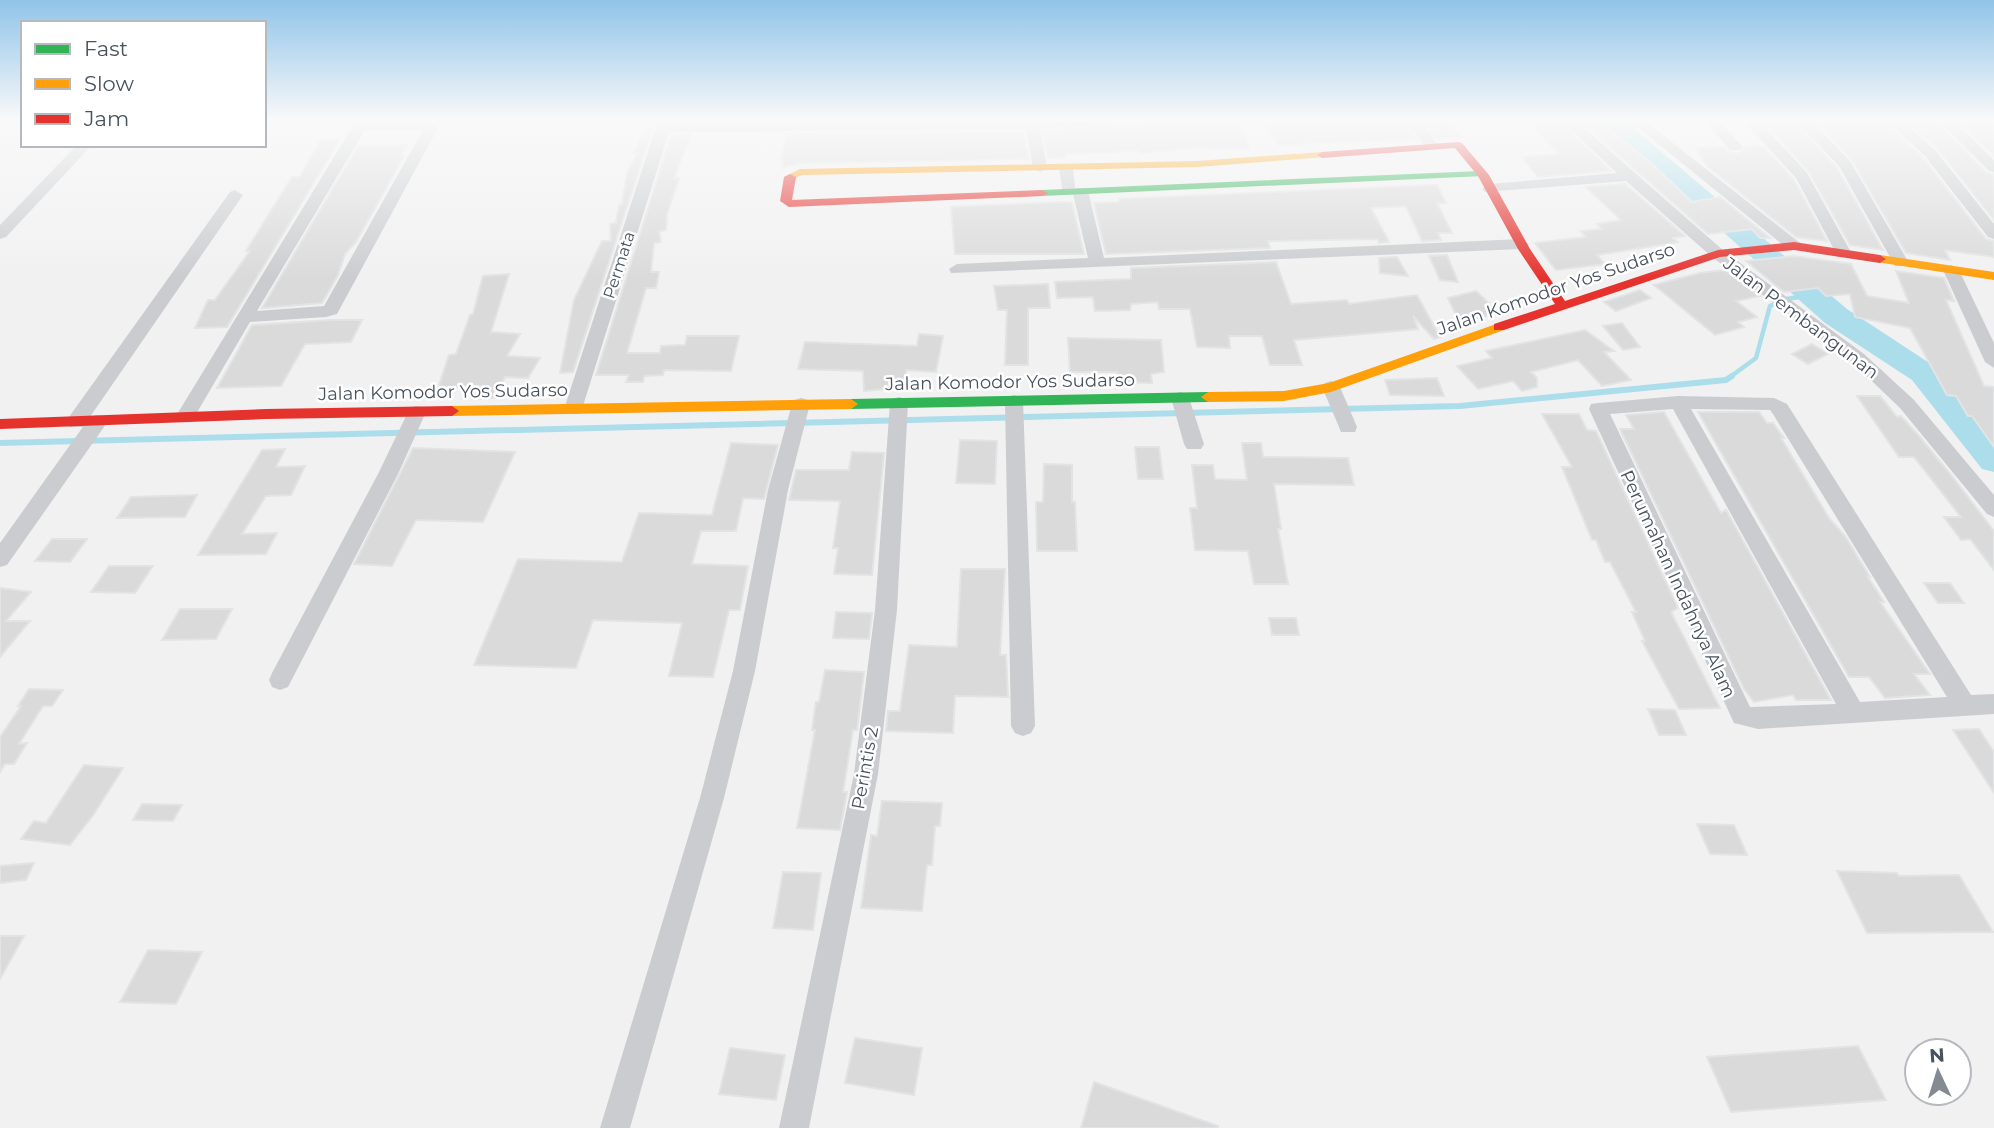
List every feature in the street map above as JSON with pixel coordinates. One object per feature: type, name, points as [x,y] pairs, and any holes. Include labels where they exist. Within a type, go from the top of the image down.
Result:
[{"type":"street","points":[[0,233],[57,174]]},
{"type":"street","points":[[185,416],[331,174]]},
{"type":"street","points":[[246,317],[331,310],[406,174]]},
{"type":"street","name":"Permata","points":[[573,409],[648,174]]},
{"type":"street","points":[[793,174],[790,176],[786,201],[789,204],[1480,174],[1521,244],[1562,305]]},
{"type":"street","points":[[1068,174],[1097,262]]},
{"type":"street","name":"Jalan Pembangunan","points":[[1626,174],[1718,254],[1858,358],[1907,404],[1994,509]]},
{"type":"street","points":[[1703,174],[1794,246]]},
{"type":"street","points":[[1800,174],[1844,254]]},
{"type":"street","points":[[1850,174],[1902,263]]},
{"type":"street","points":[[1946,174],[1994,234]]},
{"type":"street","points":[[1490,189],[1629,176]]},
{"type":"street","points":[[0,559],[41,504],[87,426],[235,195]]},
{"type":"street","points":[[957,269],[1521,244]]},
{"type":"street","name":"Jalan Komodor Yos Sudarso","points":[[0,424],[87,426],[185,416],[414,418],[573,409],[797,420],[898,409],[1014,406],[1183,408],[1284,396],[1340,408],[1562,305],[1718,254],[1794,246],[1994,276]]},
{"type":"street","points":[[1951,270],[1994,362]]},
{"type":"street","points":[[1853,712],[1678,402],[1767,402],[1780,409],[1965,706]]},
{"type":"street","name":"Perumahan Indahnya Alam","points":[[1678,402],[1604,407],[1597,412],[1739,713],[1758,719],[1994,704]]},
{"type":"street","points":[[1014,406],[1023,726]]},
{"type":"street","points":[[1183,408],[1194,444]]},
{"type":"street","name":"Perintis 2","points":[[794,1128],[866,774],[884,623],[898,409]]},
{"type":"street","points":[[280,680],[414,418]]},
{"type":"street","points":[[615,1128],[715,786],[744,671],[778,490],[797,420]]},
{"type":"building","points":[[302,174],[319,174],[227,327],[195,328],[208,300],[215,300],[250,251],[246,251],[292,177],[300,177]]},
{"type":"building","points":[[342,174],[394,174],[356,242],[345,254],[338,275],[322,303],[262,308]]},
{"type":"building","points":[[627,174],[638,174],[573,372],[560,373],[574,300],[602,241],[611,241],[610,224],[616,223],[619,205],[622,205]]},
{"type":"building","points":[[659,174],[676,174],[674,178],[679,178],[667,214],[666,230],[659,231],[661,242],[654,243],[651,272],[659,272],[656,288],[646,288],[627,353],[660,353],[661,346],[685,345],[687,336],[739,336],[731,371],[664,370],[663,375],[644,376],[643,382],[626,382],[629,375],[596,375]]},
{"type":"building","points":[[1535,174],[1579,174],[1538,177]]},
{"type":"building","points":[[1640,174],[1662,174],[1692,202],[1720,197],[1770,238],[1760,238],[1752,229],[1708,234]]},
{"type":"building","points":[[1717,174],[1788,174],[1827,241],[1796,237]]},
{"type":"building","points":[[1810,174],[1840,174],[1883,250],[1850,245]]},
{"type":"building","points":[[1860,174],[1935,174],[1986,239],[1994,241],[1994,257],[1945,250],[1950,260],[1906,253]]},
{"type":"building","points":[[1957,174],[1994,174],[1994,220]]},
{"type":"building","points":[[1625,184],[1685,236],[1673,238],[1678,242],[1597,255],[1605,264],[1556,270],[1535,243],[1586,237],[1581,231],[1602,229],[1597,224],[1621,220],[1586,187]]},
{"type":"building","points":[[1437,185],[1446,203],[1437,203],[1452,233],[1438,233],[1441,240],[1422,241],[1406,206],[1371,208],[1389,242],[1379,243],[1378,239],[1268,241],[1270,248],[1106,254],[1094,203],[1119,202],[1119,199]]},
{"type":"building","points":[[1072,203],[1084,254],[955,254],[951,207]]},
{"type":"building","points":[[1447,255],[1458,282],[1440,280],[1429,256]]},
{"type":"building","points":[[1794,256],[1851,264],[1867,296],[1909,303],[1896,271],[1944,278],[1954,301],[1946,300],[1984,386],[1994,387],[1994,447],[1972,416],[1968,416],[1956,396],[1947,395],[1910,328],[1855,317],[1850,294],[1826,296],[1818,288],[1784,292],[1746,261]]},
{"type":"building","points":[[1397,257],[1408,276],[1380,273],[1379,258]]},
{"type":"building","points":[[1276,262],[1291,304],[1347,300],[1349,304],[1417,295],[1440,337],[1434,339],[1413,316],[1418,329],[1294,340],[1302,365],[1270,365],[1262,336],[1229,336],[1230,348],[1197,347],[1190,309],[1159,309],[1158,302],[1131,304],[1130,310],[1095,311],[1093,297],[1057,298],[1055,282],[1131,279],[1131,268]]},
{"type":"building","points":[[1725,270],[1760,296],[1736,301],[1757,317],[1738,322],[1744,327],[1715,335],[1654,285],[1700,273]]},
{"type":"building","points":[[509,274],[491,332],[520,334],[507,356],[540,358],[528,378],[505,377],[495,398],[477,399],[482,386],[438,388],[449,355],[456,354],[470,315],[473,314],[483,276]]},
{"type":"building","points":[[1048,284],[1050,308],[1028,308],[1028,365],[1005,365],[1007,310],[998,310],[994,286]]},
{"type":"building","points":[[1640,290],[1651,298],[1616,311],[1604,302]]},
{"type":"building","points":[[1476,291],[1499,313],[1459,322],[1448,298]]},
{"type":"building","points":[[362,320],[351,342],[305,344],[281,386],[217,388],[252,325]]},
{"type":"building","points":[[1622,323],[1640,347],[1623,350],[1603,326]]},
{"type":"building","points":[[1585,330],[1614,351],[1604,352],[1631,380],[1602,386],[1578,360],[1531,372],[1537,378],[1537,387],[1522,391],[1513,381],[1478,389],[1457,366],[1492,358],[1486,351]]},
{"type":"building","points":[[919,334],[943,336],[936,372],[906,370],[908,387],[864,391],[863,371],[798,369],[805,342],[917,346]]},
{"type":"building","points":[[1068,338],[1161,340],[1164,372],[1151,374],[1152,383],[1117,382],[1117,372],[1070,372]]},
{"type":"building","points":[[1812,344],[1828,354],[1808,364],[1792,354]]},
{"type":"building","points":[[1437,378],[1444,396],[1390,395],[1385,380]]},
{"type":"building","points":[[1857,396],[1880,396],[1897,417],[1901,416],[1919,436],[1952,476],[1994,531],[1994,570],[1970,539],[1961,540],[1944,517],[1961,517],[1914,457],[1899,457]]},
{"type":"building","points":[[1664,412],[1721,513],[1726,510],[1831,700],[1796,700],[1793,695],[1754,702],[1744,689],[1620,429],[1634,429],[1626,415]]},
{"type":"building","points":[[1698,412],[1759,412],[1767,423],[1773,423],[1829,518],[1845,536],[1870,577],[1884,602],[1880,602],[1930,674],[1914,674],[1930,695],[1885,698],[1869,677],[1849,677]]},
{"type":"building","points":[[1542,414],[1579,414],[1587,430],[1596,431],[1678,608],[1671,612],[1720,708],[1679,709],[1642,641],[1645,641],[1632,612],[1636,612],[1610,562],[1605,562],[1596,540],[1592,540],[1562,467],[1572,467]]},
{"type":"building","points":[[960,440],[997,441],[995,484],[956,483]]},
{"type":"building","points":[[731,443],[778,445],[764,499],[743,498],[736,531],[701,531],[692,564],[748,566],[740,610],[729,610],[713,677],[669,676],[682,623],[593,620],[576,668],[474,665],[518,559],[622,562],[639,513],[712,515]]},
{"type":"building","points":[[1242,443],[1261,443],[1263,457],[1348,458],[1354,485],[1274,484],[1281,529],[1278,529],[1288,584],[1254,584],[1248,551],[1195,550],[1190,508],[1197,508],[1192,465],[1213,465],[1215,479],[1247,480]]},
{"type":"building","points":[[1135,447],[1159,447],[1163,479],[1138,479]]},
{"type":"building","points":[[413,448],[515,452],[483,522],[416,520],[392,566],[354,564]]},
{"type":"building","points":[[285,449],[276,467],[305,466],[291,495],[266,496],[242,534],[277,533],[266,554],[198,555],[262,450]]},
{"type":"building","points":[[852,452],[884,453],[872,575],[834,574],[838,548],[833,548],[840,501],[789,500],[796,470],[849,470]]},
{"type":"building","points":[[1044,464],[1072,465],[1072,502],[1075,502],[1077,551],[1037,551],[1036,502],[1043,502]]},
{"type":"building","points":[[197,495],[185,517],[117,518],[131,497]]},
{"type":"building","points":[[52,539],[87,539],[70,562],[35,561]]},
{"type":"building","points":[[109,566],[153,566],[135,593],[91,592]]},
{"type":"building","points":[[961,569],[1005,569],[1000,655],[1006,655],[1008,697],[955,696],[953,733],[886,731],[888,711],[900,711],[909,645],[957,647]]},
{"type":"building","points":[[1924,583],[1950,583],[1964,603],[1938,603]]},
{"type":"building","points":[[0,588],[31,592],[6,621],[30,621],[0,657]]},
{"type":"building","points":[[180,609],[232,609],[216,639],[162,640]]},
{"type":"building","points":[[836,612],[872,613],[869,639],[833,638]]},
{"type":"building","points":[[1269,618],[1296,618],[1299,635],[1272,635]]},
{"type":"building","points":[[825,670],[864,672],[857,730],[853,730],[843,792],[847,792],[840,830],[797,828],[815,730],[812,730],[816,702],[819,702]]},
{"type":"building","points":[[29,689],[63,690],[52,706],[43,706],[19,744],[27,743],[14,764],[5,764],[0,772],[0,737]]},
{"type":"building","points":[[1648,709],[1675,710],[1686,735],[1659,735]]},
{"type":"building","points":[[1979,729],[1994,752],[1994,793],[1953,730]]},
{"type":"building","points":[[84,765],[123,768],[94,814],[70,845],[21,839],[34,821],[46,823]]},
{"type":"building","points":[[882,801],[942,803],[940,826],[935,826],[932,865],[927,865],[922,911],[861,908],[871,835],[877,836]]},
{"type":"building","points":[[142,804],[182,805],[173,821],[133,820]]},
{"type":"building","points":[[1697,824],[1734,825],[1747,855],[1710,854]]},
{"type":"building","points":[[34,863],[26,880],[0,883],[0,866]]},
{"type":"building","points":[[1837,871],[1897,873],[1899,876],[1959,875],[1993,932],[1867,933]]},
{"type":"building","points":[[783,872],[821,873],[813,930],[773,928]]},
{"type":"building","points":[[0,936],[24,936],[0,979]]},
{"type":"building","points":[[148,950],[202,952],[176,1004],[120,1002]]},
{"type":"building","points":[[855,1038],[922,1048],[914,1095],[845,1083]]},
{"type":"building","points":[[1858,1046],[1886,1100],[1731,1112],[1707,1057]]},
{"type":"building","points":[[730,1048],[785,1055],[776,1100],[719,1094]]},
{"type":"building","points":[[1094,1082],[1218,1126],[1218,1128],[1081,1128]]},
{"type":"waterway","points":[[1672,174],[1836,316],[1923,373],[1994,460]]},
{"type":"waterway","points":[[1730,377],[1756,358],[1770,306],[1786,299],[1813,295]]},
{"type":"waterway","points":[[0,443],[1460,406],[1726,380],[1732,376]]},
{"type":"traffic: fast","points":[[1042,193],[1480,174]]},
{"type":"traffic: fast","points":[[851,404],[1208,397]]},
{"type":"traffic: slow","points":[[790,177],[797,174]]},
{"type":"traffic: slow","points":[[1880,259],[1994,276]]},
{"type":"traffic: slow","points":[[1208,397],[1284,396],[1331,387],[1499,327]]},
{"type":"traffic: slow","points":[[452,411],[851,404]]},
{"type":"traffic: jam","points":[[1482,174],[1524,249],[1562,305]]},
{"type":"traffic: jam","points":[[790,177],[786,201],[789,204],[1042,193]]},
{"type":"traffic: jam","points":[[1499,327],[1718,254],[1794,246],[1880,259]]},
{"type":"traffic: jam","points":[[0,424],[266,414],[452,411]]}]
